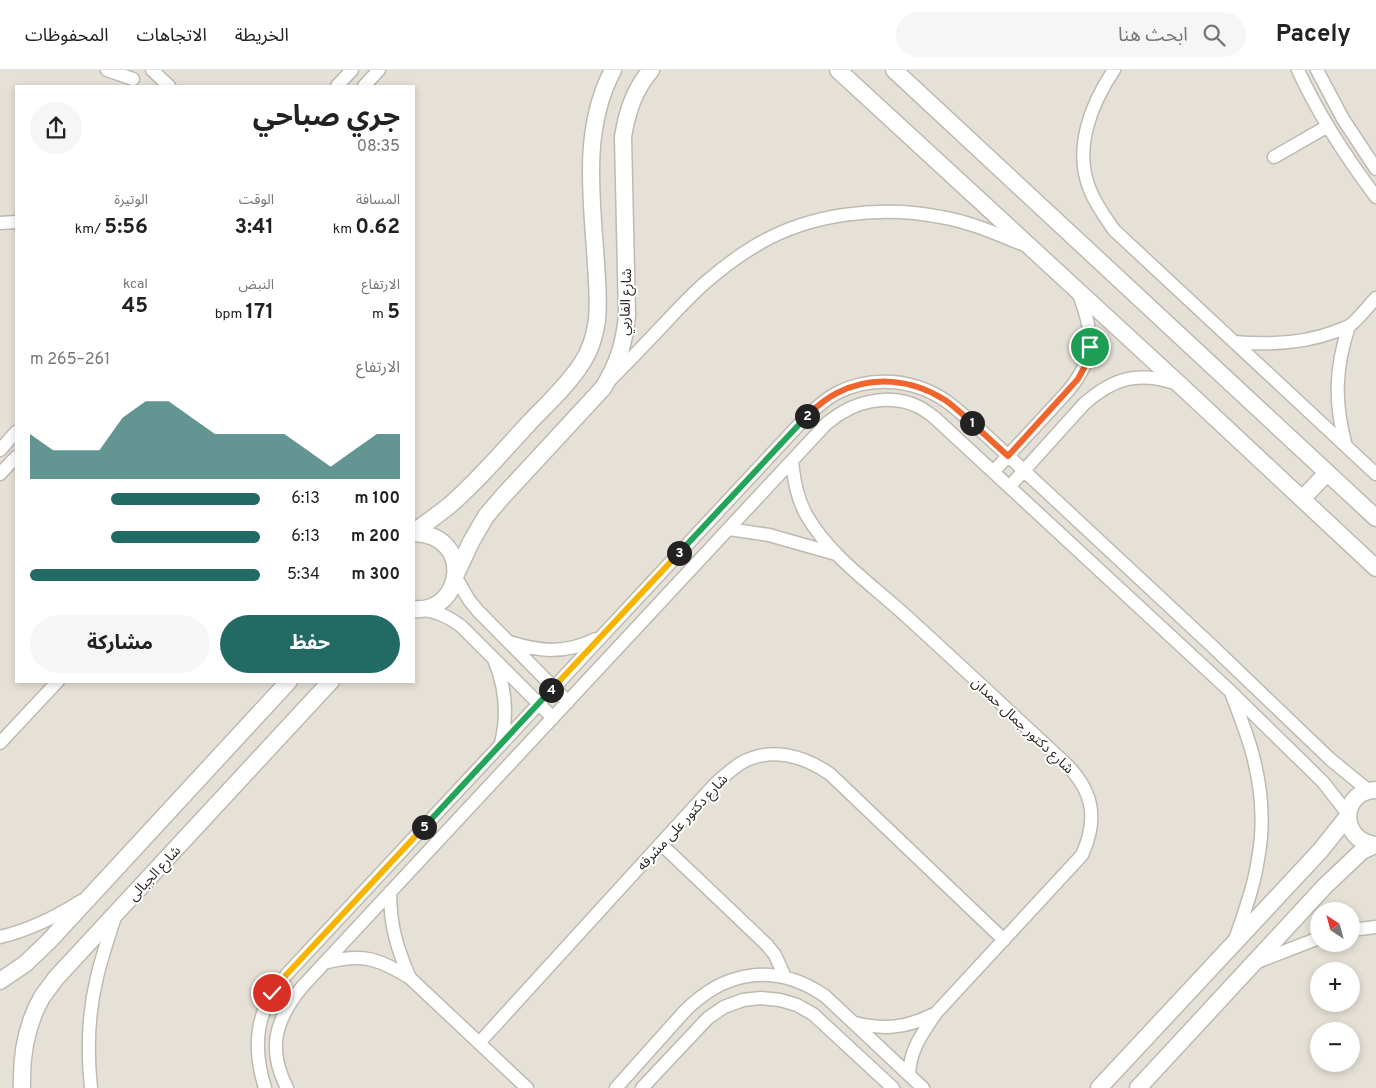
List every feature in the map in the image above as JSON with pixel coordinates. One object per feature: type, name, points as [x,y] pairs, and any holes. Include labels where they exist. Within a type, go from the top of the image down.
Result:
[{"type":"street","points":[[107,70],[137,83]]},
{"type":"street","points":[[124,70],[137,83]]},
{"type":"street","points":[[152,70],[168,85]]},
{"type":"street","points":[[338,85],[352,70]]},
{"type":"street","points":[[365,85],[379,70]]},
{"type":"street","name":"شارع الفاربي","points":[[415,531],[451,504],[570,380],[592,343],[597,322],[598,300],[591,183],[593,131],[598,106],[606,82],[613,70]]},
{"type":"street","name":"شارع الفاربي","points":[[417,609],[431,607],[447,595],[453,586],[471,542],[486,516],[603,388],[613,372],[625,335],[627,316],[622,137],[626,116],[633,97],[651,70]]},
{"type":"street","points":[[838,70],[1376,568]]},
{"type":"street","points":[[894,70],[1376,518]]},
{"type":"street","points":[[1114,70],[1092,110],[1084,149],[1084,165],[1089,188],[1100,210],[1114,230],[1376,474]]},
{"type":"street","points":[[1298,70],[1328,126],[1376,197]]},
{"type":"street","points":[[1317,70],[1343,119],[1374,163]]},
{"type":"street","points":[[1274,157],[1328,126]]},
{"type":"street","points":[[603,388],[705,283],[755,245],[784,231],[846,214],[878,211],[910,212],[942,217],[973,225],[1030,248]]},
{"type":"street","points":[[0,223],[15,222]]},
{"type":"street","points":[[994,471],[1068,392],[1086,364],[1090,347],[1090,331],[1087,314],[1078,292]]},
{"type":"street","points":[[1234,342],[1273,344],[1304,340],[1327,334],[1349,326],[1376,298]]},
{"type":"street","points":[[1347,447],[1341,426],[1337,382],[1339,361],[1349,326]]},
{"type":"street","points":[[1010,486],[1084,404],[1110,385],[1142,377],[1158,378],[1179,384]]},
{"type":"street","points":[[265,1088],[258,1060],[259,1030],[264,1011],[272,993],[287,974],[806,416],[820,403],[854,386],[892,381],[929,391],[946,401],[1008,456],[1211,645],[1330,759],[1373,789]]},
{"type":"street","points":[[287,1088],[280,1075],[276,1056],[276,1037],[281,1019],[290,1002],[302,987],[821,430],[842,412],[860,404],[878,400],[897,401],[918,406],[936,418],[1230,691],[1323,782],[1348,815]]},
{"type":"street","points":[[806,416],[821,430]]},
{"type":"street","points":[[0,450],[15,433]]},
{"type":"street","points":[[0,474],[15,458]]},
{"type":"street","name":"شارع دكتور جمال حمدان","points":[[792,461],[794,480],[806,515],[836,554],[935,642],[1060,758],[1075,773],[1084,786],[1089,800],[1092,821],[1088,842],[1082,856],[936,1013],[913,1050],[909,1075]]},
{"type":"street","points":[[1302,499],[1327,472]]},
{"type":"street","name":"شارع دكتور جمال حمدان","points":[[730,529],[769,535],[836,554]]},
{"type":"street","points":[[415,532],[435,537],[444,543],[451,552],[455,562],[456,575],[469,600],[568,702]]},
{"type":"street","points":[[417,609],[437,612],[451,618],[468,632],[553,718]]},
{"type":"street","points":[[508,642],[527,648],[547,651],[566,650],[603,636]]},
{"type":"street","points":[[493,658],[500,675],[506,710],[505,728],[500,745]]},
{"type":"street","points":[[0,742],[56,683]]},
{"type":"street","points":[[0,981],[25,964],[49,942],[287,683]]},
{"type":"street","name":"شارع الجبالى","points":[[22,1088],[24,1051],[30,1023],[42,997],[56,978],[329,683]]},
{"type":"street","points":[[1230,691],[1254,761],[1260,793],[1262,826],[1258,859],[1251,891],[1235,942]]},
{"type":"street","name":"شارع دكتور على مشرفه","points":[[479,1043],[716,783],[742,762],[768,754],[795,756],[820,767],[839,782],[1004,940]]},
{"type":"street","points":[[1373,789],[1355,799],[1350,806],[1348,815],[1352,833],[1366,844],[1376,845]]},
{"type":"street","points":[[1100,1088],[1320,851],[1348,815]]},
{"type":"street","points":[[661,844],[767,945],[778,960],[785,977]]},
{"type":"street","points":[[1138,1088],[1325,886],[1362,851],[1376,845]]},
{"type":"street","points":[[390,892],[393,933],[410,978]]},
{"type":"street","points":[[0,937],[21,932],[59,915],[94,893]]},
{"type":"street","points":[[91,1088],[88,1066],[91,1006],[97,976],[117,912]]},
{"type":"street","points":[[1360,929],[1376,927]]},
{"type":"street","points":[[1254,963],[1310,941]]},
{"type":"street","points":[[324,963],[342,958],[368,959],[393,968],[410,978],[527,1088]]},
{"type":"street","points":[[287,974],[302,987]]},
{"type":"street","points":[[616,1088],[693,1003],[706,992],[738,978],[762,975],[785,977],[813,988],[825,996],[923,1088]]},
{"type":"street","points":[[738,978],[743,1000]]},
{"type":"street","points":[[642,1088],[708,1018],[724,1007],[743,1000],[761,998],[780,1000],[797,1005],[813,1014],[894,1088]]},
{"type":"street","name":"شارع دكتور جمال حمدان","points":[[852,1022],[869,1027],[887,1028],[921,1021],[936,1013]]},
{"type":"route","points":[[272,993],[310,949],[820,403],[854,386],[873,382],[892,381],[911,385],[929,391],[946,401],[1008,456],[1078,379],[1086,364],[1090,347]]}]
